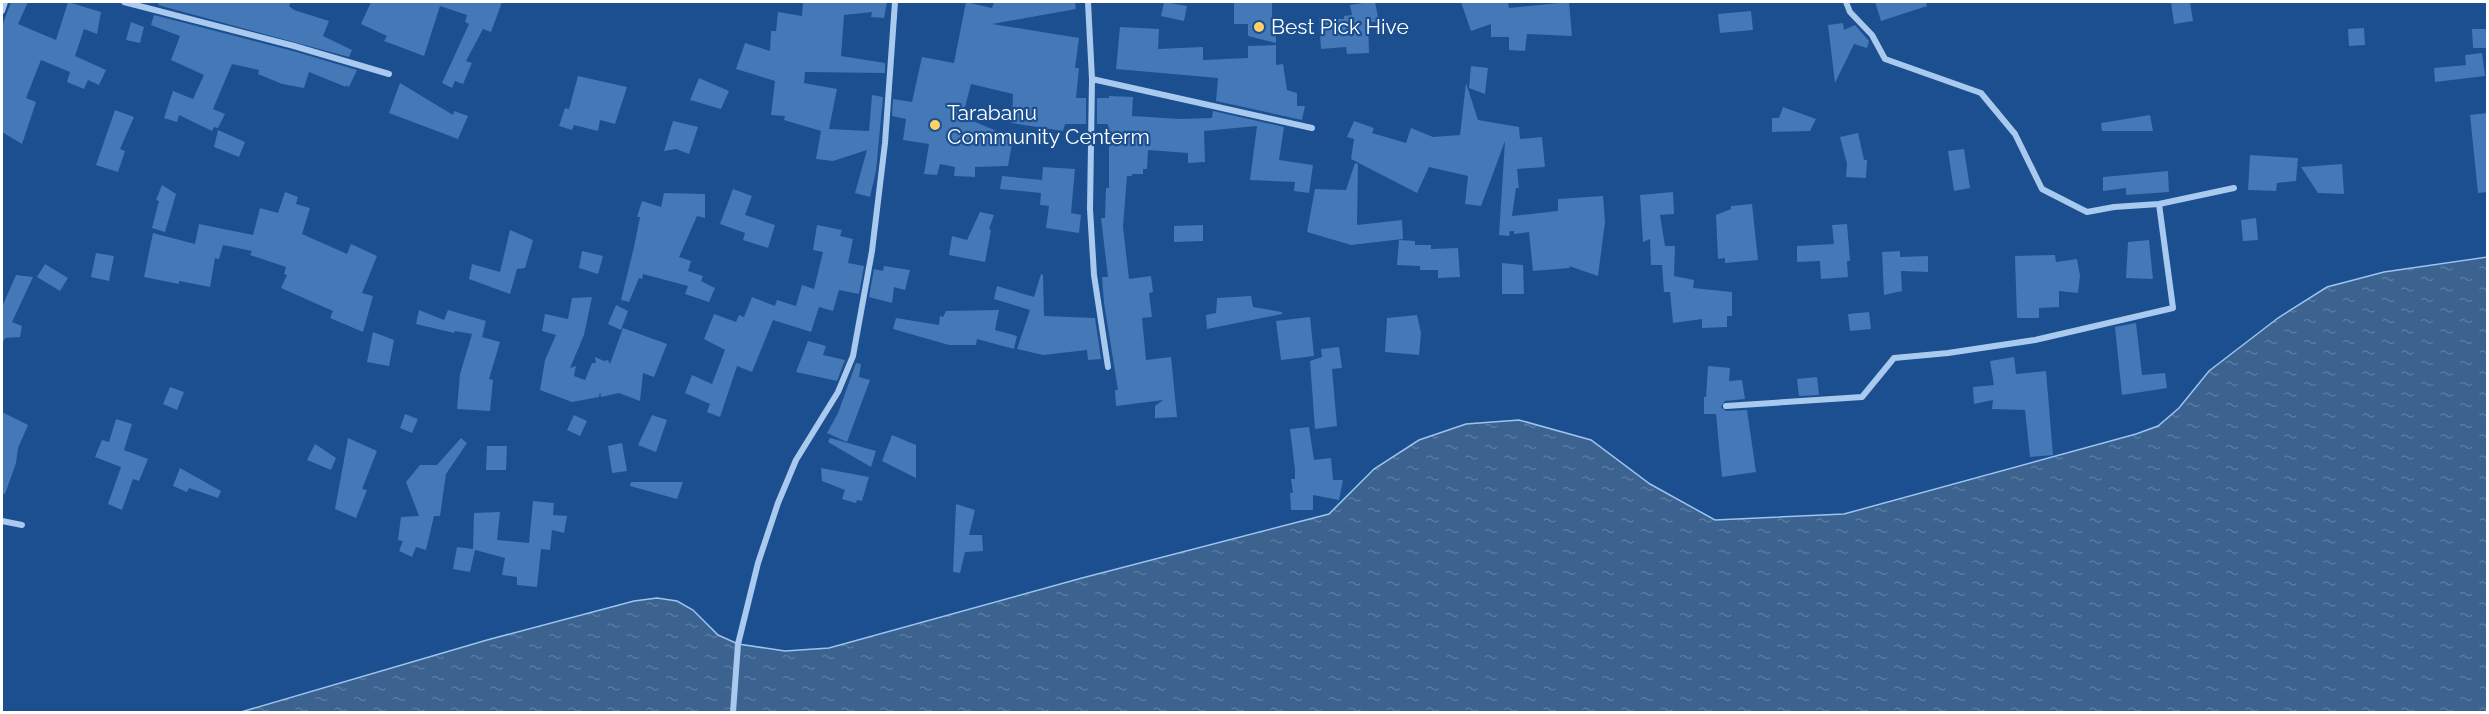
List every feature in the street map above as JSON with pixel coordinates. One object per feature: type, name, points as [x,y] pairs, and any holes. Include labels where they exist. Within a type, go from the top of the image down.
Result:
[{"type":"street","points":[[2,10],[5,2]]},
{"type":"street","points":[[124,2],[294,46],[389,74]]},
{"type":"street","points":[[733,712],[738,644],[758,563],[796,460],[838,392],[853,356],[872,251],[885,143],[895,2]]},
{"type":"street","points":[[1088,2],[1092,79],[1090,209],[1094,275],[1108,367]]},
{"type":"street","points":[[1846,2],[1850,12],[1872,34],[1885,59],[1981,93],[2015,134],[2042,189],[2087,212],[2114,207],[2159,204],[2234,188]]},
{"type":"street","points":[[1092,79],[1312,129]]},
{"type":"street","points":[[1726,406],[1862,397],[1893,358],[1948,353],[2035,340],[2173,308],[2159,204]]},
{"type":"street","points":[[2,521],[22,525]]},
{"type":"water","points":[[2487,257],[2487,712],[241,712],[487,640],[634,601],[657,598],[677,601],[693,610],[718,635],[738,644],[785,651],[829,648],[1082,578],[1329,514],[1374,469],[1419,440],[1466,424],[1519,420],[1591,440],[1650,484],[1715,520],[1844,514],[2158,426],[2179,408],[2209,371],[2278,318],[2327,287],[2384,272]]},
{"type":"building","points":[[11,2],[28,2],[18,24],[56,40],[68,2],[101,12],[97,34],[84,29],[75,56],[106,70],[99,85],[88,80],[84,89],[67,82],[70,72],[41,60],[26,98],[36,102],[22,144],[2,132],[2,26]]},
{"type":"building","points":[[159,2],[291,2],[289,6],[294,10],[329,21],[323,36],[352,50],[349,57],[158,5]]},
{"type":"building","points":[[371,2],[502,2],[491,32],[483,29],[466,61],[472,63],[463,84],[455,81],[452,88],[442,83],[469,24],[465,22],[467,15],[440,6],[424,56],[384,41],[387,36],[361,24]]},
{"type":"building","points":[[803,2],[887,2],[884,18],[871,17],[872,12],[844,15],[841,56],[885,63],[885,73],[805,72],[804,83],[837,89],[829,129],[869,131],[872,95],[883,97],[876,171],[870,197],[855,193],[867,150],[833,161],[816,159],[821,131],[784,120],[785,116],[771,115],[775,81],[736,69],[745,43],[770,51],[771,31],[776,31],[778,12],[802,16]]},
{"type":"building","points":[[966,2],[992,8],[994,2],[1075,2],[1076,9],[992,24],[1079,38],[1075,68],[1079,68],[1076,98],[1086,98],[1086,124],[1065,124],[1063,131],[1012,123],[1013,94],[971,84],[964,111],[968,111],[968,119],[1013,138],[1008,166],[975,167],[975,177],[954,176],[955,167],[940,164],[937,175],[924,174],[929,144],[903,140],[906,119],[892,116],[893,99],[912,102],[922,57],[954,63]]},
{"type":"building","points":[[1164,2],[1187,6],[1184,21],[1161,16]]},
{"type":"building","points":[[1234,2],[1272,2],[1272,26],[1276,26],[1276,43],[1248,36],[1248,24],[1234,24]]},
{"type":"building","points":[[1375,2],[1379,22],[1368,22],[1369,53],[1347,54],[1346,47],[1321,49],[1319,18],[1344,19],[1344,16],[1352,15],[1350,5]]},
{"type":"building","points":[[1461,2],[1508,2],[1509,8],[1569,2],[1572,36],[1527,34],[1525,51],[1509,50],[1509,37],[1491,37],[1491,24],[1471,31]]},
{"type":"building","points":[[1875,2],[1926,2],[1927,6],[1881,21]]},
{"type":"building","points":[[2171,2],[2190,2],[2193,21],[2174,24]]},
{"type":"building","points":[[1751,11],[1753,30],[1720,33],[1718,14]]},
{"type":"building","points":[[154,15],[357,70],[349,87],[309,72],[304,88],[282,84],[258,74],[259,70],[232,64],[213,109],[225,114],[218,128],[214,127],[212,131],[179,115],[177,122],[164,118],[173,91],[193,99],[204,75],[171,60],[180,36],[151,25]]},
{"type":"building","points":[[131,22],[144,27],[140,43],[126,40]]},
{"type":"building","points":[[1843,23],[1844,30],[1855,25],[1869,41],[1867,48],[1854,44],[1835,83],[1828,25]]},
{"type":"building","points":[[1120,27],[1159,29],[1158,49],[1203,47],[1203,60],[1248,58],[1248,46],[1276,45],[1276,65],[1283,64],[1287,90],[1297,93],[1297,106],[1305,106],[1302,120],[1216,101],[1218,78],[1116,69]]},
{"type":"building","points":[[2364,28],[2365,45],[2349,46],[2348,29]]},
{"type":"building","points":[[2472,29],[2487,29],[2487,48],[2473,48]]},
{"type":"building","points":[[2482,53],[2485,76],[2435,82],[2434,68],[2466,65],[2465,55]]},
{"type":"building","points":[[1471,66],[1488,68],[1485,94],[1469,88]]},
{"type":"building","points":[[578,76],[627,87],[615,124],[600,120],[598,131],[574,125],[572,130],[559,126],[565,108],[569,109]]},
{"type":"building","points":[[699,78],[729,91],[721,109],[690,100]]},
{"type":"building","points":[[400,83],[453,115],[454,111],[468,116],[458,139],[389,113]]},
{"type":"building","points":[[1466,83],[1478,120],[1519,127],[1520,139],[1542,137],[1545,167],[1517,169],[1519,188],[1516,188],[1512,216],[1558,211],[1558,199],[1603,196],[1605,222],[1598,276],[1569,266],[1570,268],[1533,271],[1529,232],[1514,234],[1514,231],[1510,231],[1509,236],[1499,235],[1505,141],[1481,206],[1465,204],[1468,176],[1429,167],[1417,193],[1351,159],[1354,139],[1347,137],[1354,121],[1374,128],[1372,133],[1406,143],[1411,128],[1433,137],[1460,135]]},
{"type":"building","points":[[1109,96],[1133,97],[1132,116],[1212,118],[1213,111],[1284,127],[1279,160],[1313,165],[1309,193],[1294,191],[1295,182],[1250,180],[1257,126],[1204,131],[1205,162],[1188,163],[1188,153],[1148,150],[1147,169],[1143,169],[1143,174],[1127,176],[1123,227],[1129,279],[1151,276],[1153,292],[1149,293],[1152,317],[1142,318],[1146,360],[1171,357],[1177,417],[1155,418],[1155,406],[1163,400],[1116,406],[1115,390],[1118,390],[1102,277],[1108,277],[1101,218],[1105,218],[1106,188],[1109,188],[1108,124],[1097,124],[1097,98],[1109,98]]},
{"type":"building","points":[[1783,107],[1816,119],[1810,131],[1772,132],[1772,118],[1779,118]]},
{"type":"building","points":[[115,110],[134,117],[120,149],[125,151],[118,172],[96,165]]},
{"type":"building","points":[[2487,113],[2487,192],[2478,193],[2470,115]]},
{"type":"building","points":[[2150,115],[2153,131],[2102,131],[2101,123]]},
{"type":"building","points":[[673,121],[698,127],[689,154],[676,149],[664,151]]},
{"type":"building","points":[[218,130],[245,142],[239,157],[214,147]]},
{"type":"building","points":[[1858,133],[1864,160],[1867,160],[1866,178],[1846,177],[1847,164],[1840,137]]},
{"type":"building","points":[[1964,149],[1970,188],[1954,191],[1948,151]]},
{"type":"building","points":[[2250,155],[2298,158],[2296,181],[2277,183],[2276,191],[2248,190]]},
{"type":"building","points":[[1355,163],[1358,164],[1357,225],[1402,220],[1403,239],[1351,245],[1307,232],[1315,189],[1346,190]]},
{"type":"building","points":[[2342,164],[2344,194],[2318,193],[2301,167]]},
{"type":"building","points":[[1043,167],[1075,169],[1071,213],[1081,215],[1079,233],[1046,228],[1049,206],[1040,205],[1041,193],[1000,189],[1002,176],[1042,180]]},
{"type":"building","points":[[2168,171],[2169,192],[2126,195],[2126,188],[2103,191],[2103,177]]},
{"type":"building","points":[[162,185],[176,194],[165,232],[152,228],[159,201],[156,200]]},
{"type":"building","points":[[733,189],[752,196],[745,215],[775,225],[768,248],[743,240],[745,233],[720,224]]},
{"type":"building","points":[[285,192],[298,197],[296,204],[310,208],[302,234],[347,254],[351,244],[377,256],[362,293],[373,296],[363,332],[330,318],[333,311],[281,288],[287,275],[284,274],[286,267],[250,255],[252,251],[223,245],[219,259],[215,258],[210,287],[144,277],[153,233],[195,244],[199,224],[253,235],[260,208],[278,213]]},
{"type":"building","points":[[1673,192],[1674,214],[1660,215],[1665,246],[1675,246],[1674,276],[1694,280],[1693,288],[1732,292],[1732,316],[1727,316],[1727,327],[1702,328],[1702,319],[1673,323],[1670,292],[1664,292],[1662,265],[1651,265],[1650,239],[1643,242],[1640,195]]},
{"type":"building","points":[[664,193],[705,194],[705,218],[697,216],[679,257],[691,261],[688,271],[703,276],[701,281],[715,288],[709,302],[685,294],[688,286],[643,274],[629,302],[621,300],[642,201],[661,207]]},
{"type":"building","points":[[1752,204],[1758,260],[1725,263],[1725,258],[1718,259],[1716,215],[1731,209],[1731,206]]},
{"type":"building","points":[[980,212],[994,215],[989,229],[991,230],[985,262],[949,255],[952,236],[967,240]]},
{"type":"building","points":[[2256,218],[2258,240],[2243,241],[2241,220]]},
{"type":"building","points":[[1847,224],[1850,261],[1847,261],[1848,277],[1821,279],[1820,261],[1797,262],[1797,246],[1834,244],[1832,225]]},
{"type":"building","points":[[817,225],[842,230],[840,236],[853,239],[848,263],[864,266],[859,294],[839,290],[833,311],[819,307],[811,332],[773,320],[752,372],[737,366],[720,417],[707,412],[710,404],[685,393],[692,375],[712,384],[725,350],[704,339],[714,314],[736,322],[739,315],[744,317],[752,297],[775,306],[777,300],[796,306],[802,285],[814,289],[823,252],[813,250]]},
{"type":"building","points":[[1203,225],[1203,241],[1174,242],[1174,226]]},
{"type":"building","points":[[510,230],[533,240],[525,268],[517,269],[510,294],[469,279],[472,264],[500,272]]},
{"type":"building","points":[[1399,240],[1415,241],[1415,245],[1431,245],[1431,249],[1458,248],[1460,277],[1438,278],[1438,270],[1420,270],[1420,266],[1397,265]]},
{"type":"building","points":[[2149,240],[2153,279],[2126,278],[2128,242]]},
{"type":"building","points":[[582,251],[603,256],[598,274],[579,268]]},
{"type":"building","points":[[1900,251],[1900,257],[1928,256],[1928,272],[1901,271],[1902,291],[1884,295],[1882,252]]},
{"type":"building","points":[[96,253],[114,256],[109,281],[91,277]]},
{"type":"building","points":[[2055,255],[2056,262],[2077,259],[2080,276],[2078,293],[2059,291],[2059,307],[2039,308],[2039,318],[2017,318],[2015,256]]},
{"type":"building","points":[[1502,263],[1523,265],[1524,294],[1502,294]]},
{"type":"building","points":[[45,264],[68,278],[60,291],[37,277]]},
{"type":"building","points":[[884,266],[910,270],[905,290],[894,287],[892,303],[869,297],[874,269],[883,271]]},
{"type":"building","points":[[1041,274],[1043,275],[1044,316],[1095,318],[1101,359],[1088,360],[1087,350],[1043,355],[1017,349],[1030,310],[994,299],[997,286],[1034,297]]},
{"type":"building","points":[[16,275],[33,277],[12,322],[22,326],[20,337],[5,338],[2,344],[2,307]]},
{"type":"building","points":[[1251,296],[1253,307],[1282,312],[1282,314],[1207,329],[1206,315],[1216,313],[1217,298]]},
{"type":"building","points":[[592,297],[584,335],[570,368],[576,366],[574,376],[585,380],[592,363],[596,363],[595,357],[604,361],[608,360],[610,364],[623,328],[667,344],[654,377],[643,373],[640,401],[619,393],[601,397],[600,392],[599,397],[572,402],[540,390],[545,360],[556,335],[542,331],[545,314],[568,319],[572,298]]},
{"type":"building","points":[[616,305],[628,311],[621,330],[608,324]]},
{"type":"building","points":[[419,310],[444,320],[448,310],[486,321],[482,337],[500,342],[489,379],[493,380],[490,411],[457,409],[460,374],[472,334],[455,331],[454,333],[416,324]]},
{"type":"building","points":[[999,310],[995,330],[1017,336],[1014,349],[977,339],[976,345],[949,345],[893,329],[896,318],[939,325],[940,316],[943,317],[946,311]]},
{"type":"building","points":[[1869,312],[1871,329],[1850,331],[1848,314]]},
{"type":"building","points":[[1417,315],[1421,333],[1419,355],[1385,352],[1387,318]]},
{"type":"building","points":[[1310,317],[1314,356],[1281,360],[1276,321]]},
{"type":"building","points":[[2136,323],[2142,375],[2165,373],[2167,388],[2122,395],[2115,327]]},
{"type":"building","points":[[373,332],[394,340],[389,366],[367,362]]},
{"type":"building","points":[[808,341],[826,346],[823,355],[845,360],[837,381],[796,372]]},
{"type":"building","points":[[1339,347],[1342,368],[1332,369],[1337,426],[1315,429],[1310,361],[1322,357],[1321,349]]},
{"type":"building","points":[[2014,357],[2016,374],[2046,371],[2053,455],[2030,457],[2025,410],[1992,409],[1993,400],[1974,404],[1973,387],[1994,385],[1990,361]]},
{"type":"building","points":[[856,363],[861,364],[859,377],[870,380],[847,442],[827,433],[838,413]]},
{"type":"building","points":[[1708,366],[1730,368],[1729,381],[1742,380],[1745,399],[1725,401],[1721,407],[1726,411],[1747,410],[1756,472],[1722,477],[1716,414],[1704,414]]},
{"type":"building","points":[[1817,377],[1819,395],[1799,396],[1797,379]]},
{"type":"building","points":[[170,387],[184,392],[177,410],[163,404]]},
{"type":"building","points":[[2,412],[28,425],[18,448],[16,463],[5,494],[2,493]]},
{"type":"building","points":[[405,414],[418,419],[412,433],[400,428]]},
{"type":"building","points":[[574,415],[587,421],[580,436],[567,430]]},
{"type":"building","points":[[652,415],[667,420],[656,452],[638,445]]},
{"type":"building","points":[[116,419],[132,424],[124,450],[148,459],[139,481],[133,479],[122,510],[108,504],[121,467],[95,457],[102,440],[109,442]]},
{"type":"building","points":[[1309,427],[1314,460],[1331,458],[1333,480],[1343,480],[1339,500],[1313,495],[1313,510],[1291,510],[1290,493],[1293,493],[1291,479],[1295,479],[1295,470],[1290,429]]},
{"type":"building","points":[[892,435],[916,445],[916,478],[882,461]]},
{"type":"building","points":[[348,438],[377,451],[362,489],[367,490],[356,518],[335,509]]},
{"type":"building","points":[[461,438],[467,443],[446,474],[440,516],[434,516],[426,550],[416,547],[412,557],[399,551],[403,541],[398,540],[401,517],[419,516],[406,482],[420,465],[437,465]]},
{"type":"building","points":[[830,438],[876,451],[871,467],[828,442]]},
{"type":"building","points":[[622,443],[627,471],[612,473],[608,446]]},
{"type":"building","points":[[315,444],[336,458],[331,470],[307,460]]},
{"type":"building","points":[[487,446],[507,446],[506,470],[486,470]]},
{"type":"building","points":[[180,468],[221,491],[218,498],[189,488],[187,492],[173,486]]},
{"type":"building","points":[[821,468],[869,477],[862,501],[857,500],[856,503],[842,499],[845,490],[822,481]]},
{"type":"building","points":[[631,482],[683,482],[677,499],[630,486]]},
{"type":"building","points":[[533,501],[554,503],[553,515],[567,516],[564,533],[552,530],[550,550],[541,549],[537,587],[517,585],[517,577],[502,575],[505,558],[475,550],[470,572],[453,569],[457,547],[473,549],[474,513],[500,512],[497,540],[529,543]]},
{"type":"building","points":[[956,504],[975,510],[969,535],[982,535],[983,551],[965,552],[960,573],[953,572]]},
{"type":"place","name":"Best Pick Hive","points":[[1259,27]]},
{"type":"place","name":"Tarabanu Community Centerm","points":[[935,125]]}]
